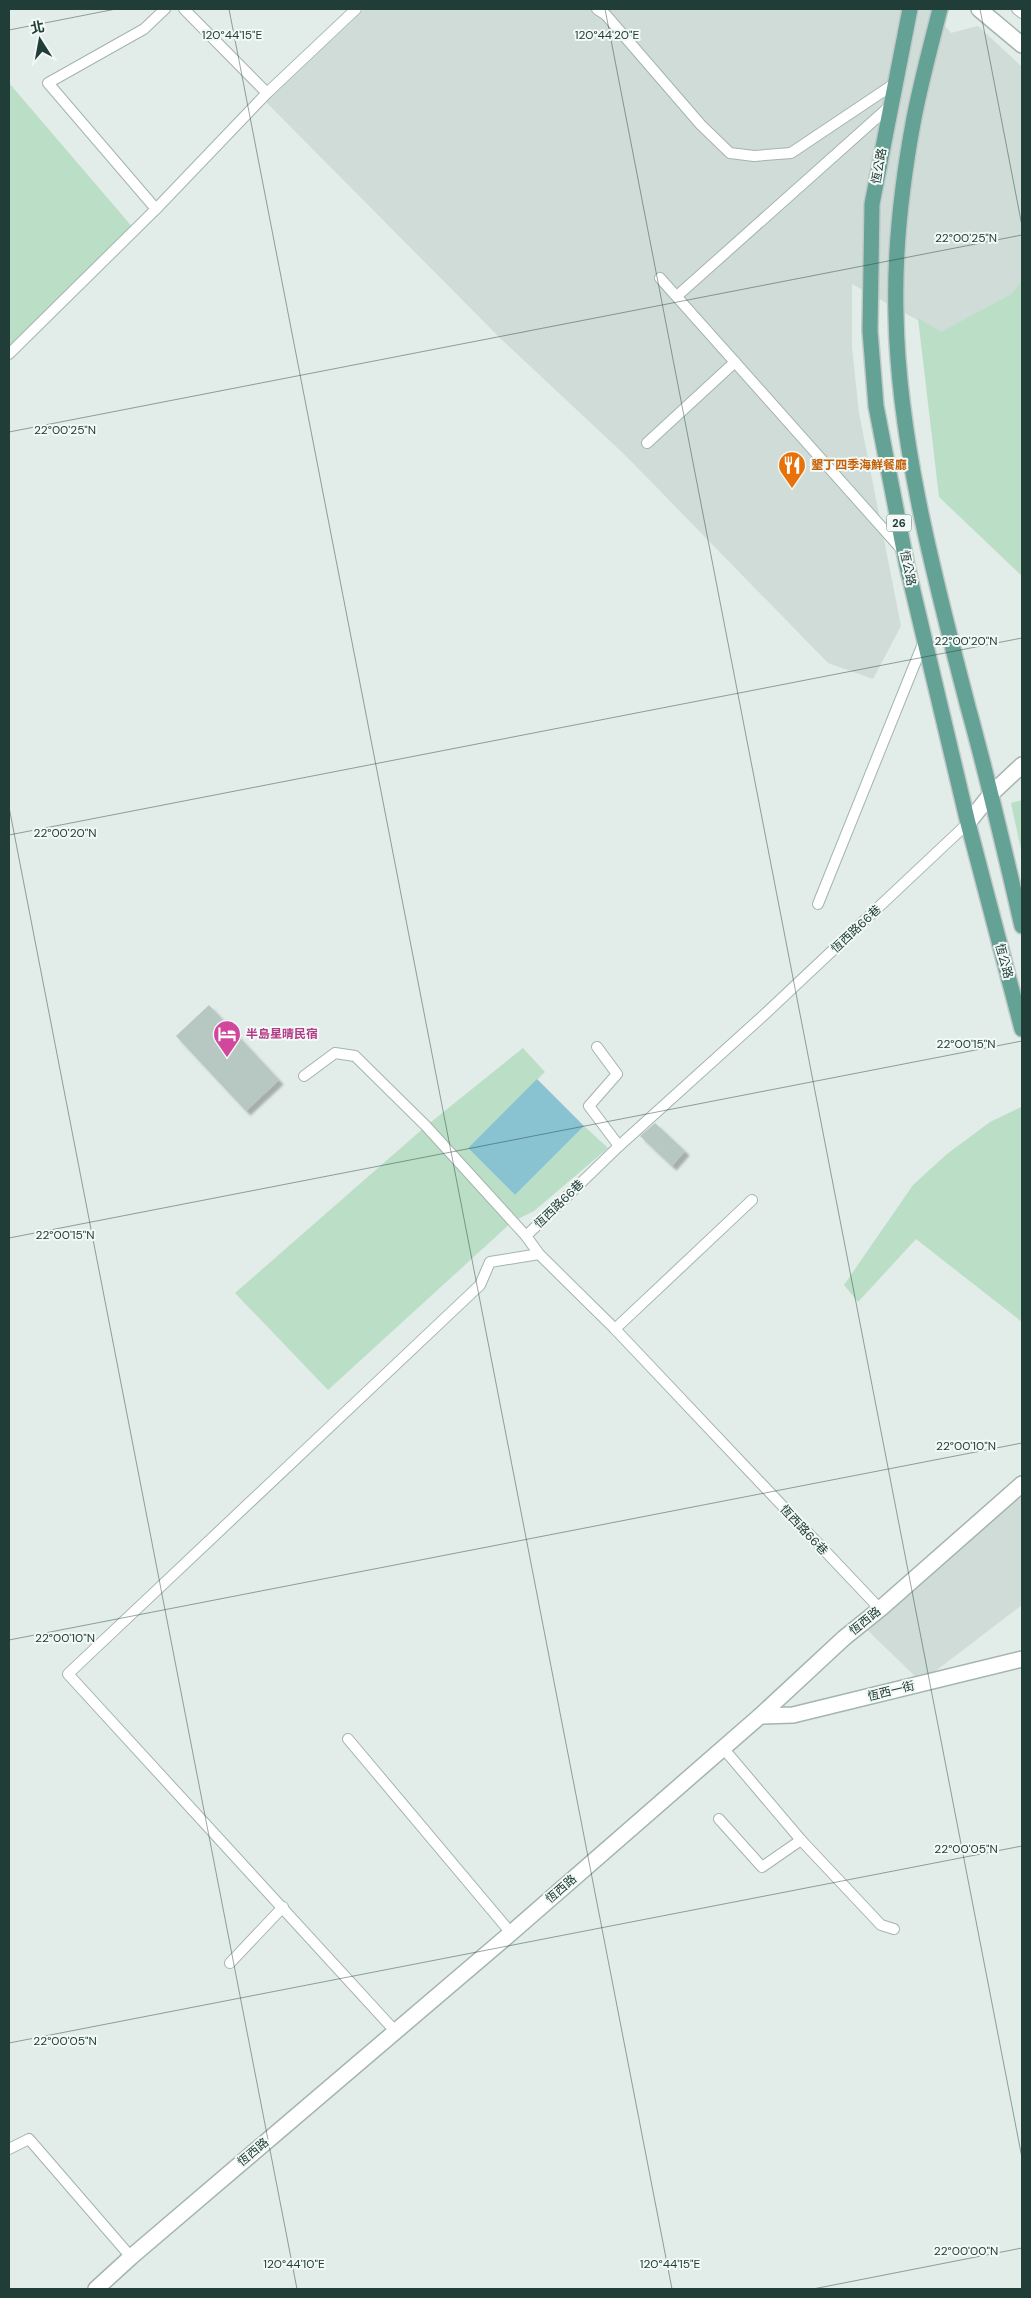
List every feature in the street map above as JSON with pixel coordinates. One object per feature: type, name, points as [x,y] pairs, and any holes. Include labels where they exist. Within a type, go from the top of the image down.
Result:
[{"type":"main road","name":"恆公路","points":[[910,9],[872,204],[870,331],[876,406],[904,552],[924,640],[968,823],[1022,1029]]},
{"type":"main road","name":"恆公路","points":[[940,9],[914,117],[906,169],[897,256],[896,316],[903,402],[916,485],[945,617],[992,794],[1022,926]]},
{"type":"street","points":[[979,9],[1022,45]]},
{"type":"street","points":[[968,823],[992,794],[1022,765]]},
{"type":"street","name":"恆西路","points":[[96,2289],[131,2256],[511,1933],[760,1716],[844,1638],[880,1609],[1022,1484]]},
{"type":"street","name":"恆西一街","points":[[760,1716],[794,1715],[1022,1659]]},
{"type":"lane","points":[[156,210],[48,83],[144,29],[165,9]]},
{"type":"lane","points":[[184,9],[267,93]]},
{"type":"lane","points":[[9,354],[156,210],[267,93],[356,9]]},
{"type":"lane","points":[[597,9],[606,15],[701,125],[730,153],[754,156],[791,153],[894,84]]},
{"type":"lane","points":[[1017,9],[1022,13]]},
{"type":"lane","points":[[677,296],[890,106]]},
{"type":"lane","points":[[660,278],[904,552]]},
{"type":"lane","points":[[647,443],[735,362]]},
{"type":"lane","points":[[818,904],[924,640]]},
{"type":"lane","name":"恆西路66巷","points":[[880,1609],[615,1329],[540,1254],[526,1236],[619,1146],[765,1014],[968,823]]},
{"type":"lane","points":[[596,1047],[617,1074],[589,1106],[619,1146]]},
{"type":"lane","points":[[304,1076],[335,1053],[355,1056],[426,1126],[526,1236]]},
{"type":"lane","points":[[615,1329],[752,1200]]},
{"type":"lane","points":[[395,2031],[68,1674],[480,1286],[490,1262],[540,1254]]},
{"type":"lane","points":[[348,1739],[511,1933]]},
{"type":"lane","points":[[723,1748],[801,1840],[881,1924],[894,1929]]},
{"type":"lane","points":[[719,1819],[762,1867],[801,1840]]},
{"type":"lane","points":[[230,1963],[283,1907]]},
{"type":"lane","points":[[9,2149],[29,2139],[131,2256]]},
{"type":"shaded area","points":[[365,9],[930,9],[951,33],[978,26],[1022,67],[1022,280],[1011,294],[941,333],[852,284],[852,348],[859,413],[901,626],[873,679],[828,663],[625,455],[501,339],[266,102]]},
{"type":"shaded area","points":[[1022,1476],[1022,1605],[921,1682],[857,1620]]},
{"type":"green space","points":[[9,83],[134,229],[9,353]]},
{"type":"green space","points":[[1022,280],[1022,576],[939,497],[918,318],[941,332],[1011,294]]},
{"type":"green space","points":[[1022,800],[1022,854],[1011,803]]},
{"type":"green space","points":[[523,1048],[545,1072],[468,1148],[515,1195],[584,1126],[608,1148],[534,1211],[512,1222],[328,1390],[235,1293],[426,1126]]},
{"type":"green space","points":[[1021,1107],[1022,1322],[916,1239],[858,1302],[844,1285],[913,1185],[947,1154],[990,1122]]},
{"type":"water","points":[[537,1079],[584,1126],[515,1195],[468,1148]]},
{"type":"building","name":"半島星晴民宿","points":[[209,1005],[279,1080],[246,1111],[176,1036]]},
{"type":"building","points":[[655,1123],[685,1151],[672,1166],[640,1136]]},
{"type":"place","name":"墾丁四季海鮮餐廳","points":[[792,489]]},
{"type":"place","name":"半島星晴民宿","points":[[227,1058]]}]
